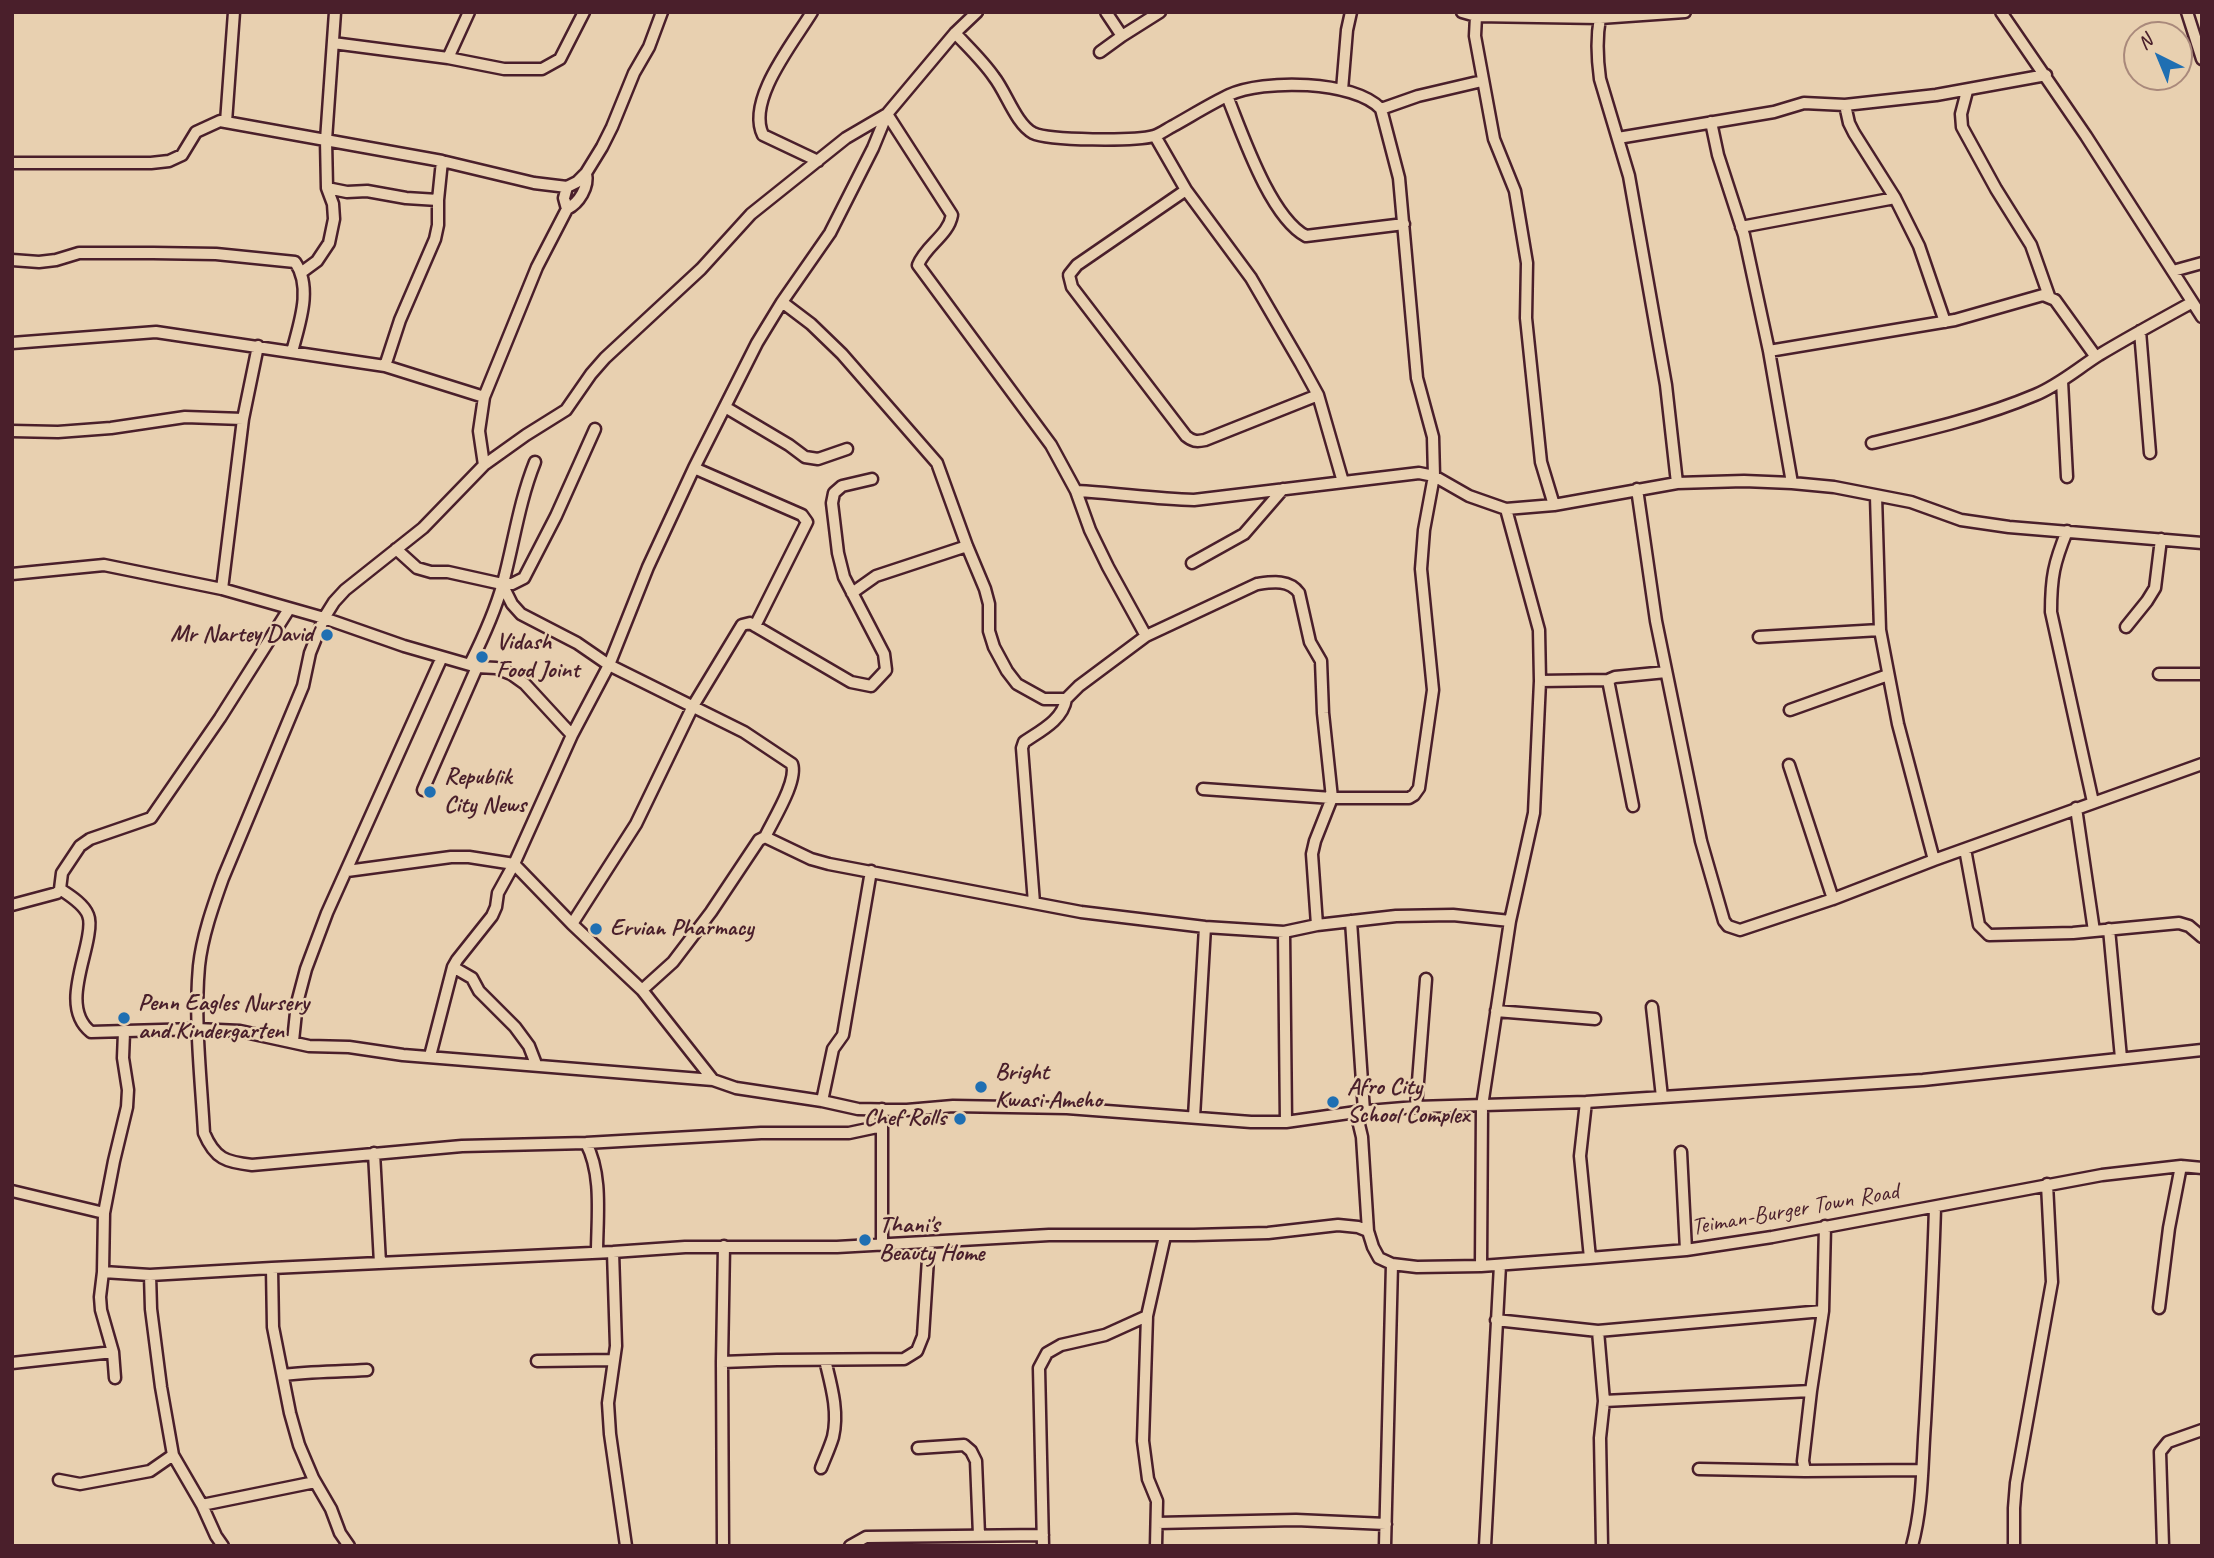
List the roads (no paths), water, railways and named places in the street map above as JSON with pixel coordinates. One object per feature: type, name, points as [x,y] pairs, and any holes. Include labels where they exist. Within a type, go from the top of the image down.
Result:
[{"type":"street","points":[[226,122],[233,12]]},
{"type":"street","points":[[302,272],[317,261],[329,243],[334,219],[333,204],[327,188],[326,140],[335,12]]},
{"type":"street","points":[[448,58],[469,12]]},
{"type":"street","points":[[333,44],[448,58],[504,69],[542,69],[560,59],[584,12]]},
{"type":"street","points":[[12,163],[152,163],[169,160],[182,155],[196,132],[220,121],[442,161],[534,183],[567,187],[586,173],[612,127],[662,12]]},
{"type":"street","points":[[812,12],[766,86],[760,128],[764,135],[818,161]]},
{"type":"street","points":[[429,1056],[453,967],[492,916],[498,893],[514,864],[572,735],[609,665],[648,567],[757,343],[830,233],[887,114],[955,33],[977,12]]},
{"type":"street","points":[[1106,12],[1122,36]]},
{"type":"street","points":[[1100,51],[1160,12]]},
{"type":"street","points":[[1342,90],[1347,30],[1352,12]]},
{"type":"street","points":[[1462,12],[1476,16],[1600,18],[1685,12]]},
{"type":"street","points":[[2001,12],[2046,75],[2202,317]]},
{"type":"street","points":[[2186,12],[2202,59]]},
{"type":"street","points":[[1476,16],[1475,36],[1494,139],[1515,191],[1527,263],[1526,317],[1541,463],[1554,505]]},
{"type":"street","points":[[1600,18],[1597,41],[1600,79],[1629,176],[1666,385],[1677,483]]},
{"type":"street","points":[[955,33],[994,76],[1022,123],[1032,133],[1048,137],[1105,139],[1155,136],[1227,96],[1247,89],[1296,84],[1342,90],[1362,96],[1381,109],[1399,178],[1415,359],[1433,437],[1434,476],[1424,530],[1421,569],[1433,690],[1419,788],[1409,799],[1332,798],[1203,789]]},
{"type":"street","points":[[1618,138],[1774,112],[1804,103],[1845,105],[1967,90],[2046,75]]},
{"type":"street","points":[[1381,109],[1418,96],[1482,80]]},
{"type":"street","points":[[1967,90],[1961,114],[1962,127],[2031,245],[2049,296]]},
{"type":"street","points":[[1227,96],[1258,169],[1276,205],[1294,230],[1306,236],[1404,224]]},
{"type":"street","points":[[1845,105],[1854,133],[1895,198],[1919,246],[1944,322]]},
{"type":"street","points":[[882,1126],[849,1133],[761,1133],[586,1143],[461,1146],[252,1165],[227,1162],[209,1144],[204,1133],[197,1028],[199,964],[212,909],[244,825],[303,686],[310,653],[324,618],[345,590],[423,528],[484,465],[566,410],[605,358],[701,268],[751,214],[846,138],[887,114]]},
{"type":"street","points":[[887,114],[952,215],[950,226],[923,254],[918,265],[1051,445],[1076,491],[1090,530],[1146,636]]},
{"type":"street","points":[[1711,122],[1718,155],[1741,228],[1769,351],[1792,483]]},
{"type":"street","points":[[1155,136],[1186,190],[1251,278],[1318,395],[1343,482]]},
{"type":"street","points":[[385,366],[400,320],[435,239],[442,161]]},
{"type":"street","points":[[484,465],[479,431],[484,397],[537,267],[567,209],[582,195],[587,180],[586,173]]},
{"type":"street","points":[[567,187],[564,198],[567,209]]},
{"type":"street","points":[[327,188],[438,200]]},
{"type":"street","points":[[1186,190],[1077,265],[1069,275],[1072,286],[1191,440],[1205,440],[1318,395]]},
{"type":"street","points":[[1741,228],[1895,198]]},
{"type":"street","points":[[12,260],[39,262],[89,253],[216,254],[295,262],[302,272],[304,286],[302,310],[292,352]]},
{"type":"street","points":[[2173,271],[2202,262]]},
{"type":"street","points":[[1769,351],[1944,322],[2043,295],[2055,300],[2096,357]]},
{"type":"street","points":[[782,302],[811,324],[842,354],[937,463],[985,589],[989,604],[989,631],[994,648],[1017,684],[1044,699],[1066,699]]},
{"type":"street","points":[[1872,443],[1945,425],[2035,395],[2191,303]]},
{"type":"street","points":[[2140,331],[2150,453]]},
{"type":"street","points":[[12,342],[156,332],[385,366],[484,397]]},
{"type":"street","points":[[222,589],[243,419],[258,346]]},
{"type":"street","points":[[2062,381],[2067,477]]},
{"type":"street","points":[[724,407],[805,457],[818,459],[848,449]]},
{"type":"street","points":[[12,431],[58,432],[111,428],[185,417],[243,419]]},
{"type":"street","points":[[396,549],[417,568],[431,572],[448,572],[502,584],[512,584],[524,578],[595,429]]},
{"type":"street","points":[[423,790],[490,624],[502,584],[519,506],[535,462]]},
{"type":"street","points":[[694,468],[802,515],[807,522],[755,626]]},
{"type":"street","points":[[1076,491],[1194,500],[1419,473],[1434,476],[1469,496],[1506,509],[1554,505],[1677,483],[1792,483],[1835,487],[1911,502],[1961,520],[2009,527],[2202,542]]},
{"type":"street","points":[[572,924],[636,824],[693,706],[742,625],[750,623],[851,682],[871,686],[886,670],[884,654],[844,577],[838,554],[832,503],[834,493],[842,486],[872,479]]},
{"type":"street","points":[[1192,563],[1244,534],[1283,489]]},
{"type":"street","points":[[1637,489],[1656,621],[1701,841],[1724,921],[1728,926],[1740,930],[1833,899],[2202,764]]},
{"type":"street","points":[[1876,496],[1880,630],[1898,724],[1934,860]]},
{"type":"street","points":[[1481,1266],[1482,1106],[1510,922],[1534,813],[1540,681],[1539,631],[1506,509]]},
{"type":"street","points":[[2067,531],[2056,558],[2051,581],[2051,612],[2093,802]]},
{"type":"street","points":[[2126,626],[2155,588],[2161,539]]},
{"type":"street","points":[[852,593],[876,576],[967,546]]},
{"type":"street","points":[[12,574],[104,565],[222,589],[324,618],[442,657],[474,666],[496,667],[518,679],[572,735]]},
{"type":"street","points":[[1034,903],[1022,748],[1024,742],[1054,722],[1065,708],[1066,699],[1079,686],[1146,636],[1257,584],[1273,582],[1296,588],[1310,642],[1321,660],[1323,713],[1332,798],[1312,854],[1317,925]]},
{"type":"street","points":[[502,584],[512,604],[521,614],[577,643],[609,665],[744,732],[792,764],[794,770],[791,782],[765,837],[759,840],[711,912],[673,962],[642,990]]},
{"type":"street","points":[[12,905],[57,893],[62,873],[80,846],[90,839],[151,818],[246,679],[289,609]]},
{"type":"street","points":[[1759,637],[1880,630]]},
{"type":"street","points":[[293,1041],[297,1003],[306,969],[327,913],[442,657]]},
{"type":"street","points":[[1540,681],[1608,680],[1667,672]]},
{"type":"street","points":[[2159,674],[2202,674]]},
{"type":"street","points":[[1790,710],[1888,675]]},
{"type":"street","points":[[1608,680],[1633,806]]},
{"type":"street","points":[[1789,765],[1833,899]]},
{"type":"street","points":[[2076,808],[2094,931]]},
{"type":"street","points":[[765,837],[811,859],[1081,912],[1205,927],[1284,932],[1317,925],[1396,916],[1453,915],[1510,922]]},
{"type":"street","points":[[1965,849],[1979,925],[1989,935],[2094,931],[2179,923],[2189,926],[2202,937]]},
{"type":"street","points":[[347,871],[451,857],[514,864],[642,990],[713,1080]]},
{"type":"street","points":[[822,1101],[832,1048],[842,1035],[871,871]]},
{"type":"street","points":[[60,888],[79,903],[88,915],[89,927],[77,990],[77,1007],[81,1022],[91,1032],[197,1028],[240,1031],[309,1046],[349,1047],[403,1055],[713,1080],[736,1088],[859,1109],[953,1106],[1067,1108],[1156,1116],[1286,1122],[1360,1111],[1416,1107],[1586,1102],[1923,1080],[2202,1050]]},
{"type":"street","points":[[1350,921],[1368,1231],[1379,1258],[1392,1264],[1385,1546]]},
{"type":"street","points":[[1194,1118],[1205,927]]},
{"type":"street","points":[[2109,929],[2121,1058]]},
{"type":"street","points":[[1284,932],[1286,1122]]},
{"type":"street","points":[[453,967],[472,978],[479,991],[515,1027],[529,1046],[536,1064]]},
{"type":"street","points":[[1416,1107],[1426,979]]},
{"type":"street","points":[[1652,1007],[1662,1097]]},
{"type":"street","points":[[1496,1011],[1595,1019]]},
{"type":"street","points":[[115,1378],[113,1352],[100,1297],[104,1213],[127,1107],[124,1032]]},
{"type":"street","points":[[1586,1102],[1580,1156],[1590,1258]]},
{"type":"street","points":[[882,1109],[882,1245]]},
{"type":"street","points":[[586,1143],[594,1159],[596,1176],[597,1253]]},
{"type":"street","points":[[374,1153],[380,1263]]},
{"type":"street","points":[[1681,1153],[1686,1250]]},
{"type":"street","points":[[2159,1308],[2169,1228],[2181,1166]]},
{"type":"street","name":"Teiman-Burger Town Road","points":[[1392,1264],[1417,1267],[1481,1266],[1686,1250],[2102,1175],[2181,1166],[2202,1168]]},
{"type":"street","points":[[2014,1546],[2016,1483],[2052,1282],[2047,1184]]},
{"type":"street","points":[[12,1191],[104,1213]]},
{"type":"street","points":[[1912,1546],[1918,1525],[1932,1314],[1935,1207]]},
{"type":"street","points":[[103,1272],[150,1275],[724,1246],[837,1247],[1049,1235],[1268,1233],[1338,1225],[1368,1231]]},
{"type":"street","points":[[1805,1471],[1802,1461],[1823,1311],[1825,1227]]},
{"type":"street","points":[[1156,1546],[1157,1501],[1148,1479],[1143,1441],[1147,1316],[1165,1236]]},
{"type":"street","points":[[722,1362],[904,1359],[917,1351],[923,1336],[929,1243]]},
{"type":"street","points":[[723,1546],[724,1246]]},
{"type":"street","points":[[613,1252],[616,1346],[608,1403],[626,1546]]},
{"type":"street","points":[[1485,1546],[1500,1265]]},
{"type":"street","points":[[272,1268],[273,1327],[299,1445],[340,1533],[349,1546]]},
{"type":"street","points":[[150,1275],[161,1387],[173,1455],[223,1546]]},
{"type":"street","points":[[1496,1320],[1598,1331],[1823,1311]]},
{"type":"street","points":[[850,1546],[866,1536],[979,1535],[1043,1540],[1039,1368],[1047,1353],[1060,1345],[1105,1335],[1147,1316]]},
{"type":"street","points":[[1598,1331],[1604,1402],[1600,1438],[1602,1546]]},
{"type":"street","points":[[12,1363],[113,1352]]},
{"type":"street","points":[[537,1361],[614,1360]]},
{"type":"street","points":[[821,1468],[833,1437],[835,1418],[832,1387],[825,1360]]},
{"type":"street","points":[[283,1375],[312,1371],[367,1370]]},
{"type":"street","points":[[1604,1402],[1811,1391]]},
{"type":"street","points":[[2163,1546],[2160,1452],[2168,1442],[2202,1430]]},
{"type":"street","points":[[918,1448],[964,1445],[971,1451],[976,1461],[979,1535]]},
{"type":"street","points":[[59,1480],[80,1483],[150,1471],[173,1455]]},
{"type":"street","points":[[1699,1469],[1921,1471]]},
{"type":"street","points":[[202,1505],[315,1482]]},
{"type":"street","points":[[1157,1523],[1296,1520],[1386,1524]]},
{"type":"place","name":"Mr Nartey David","points":[[327,635]]},
{"type":"place","name":"Vidash Food Joint","points":[[482,657]]},
{"type":"place","name":"Republik City News","points":[[430,792]]},
{"type":"place","name":"Ervian Pharmacy","points":[[596,929]]},
{"type":"place","name":"Penn Eagles Nursery and Kindergarten","points":[[124,1018]]},
{"type":"place","name":"Bright Kwasi Ameho","points":[[981,1087]]},
{"type":"place","name":"Afro City School Complex","points":[[1333,1102]]},
{"type":"place","name":"Chef Rolls","points":[[960,1119]]},
{"type":"place","name":"Thani's Beauty Home","points":[[865,1240]]}]
